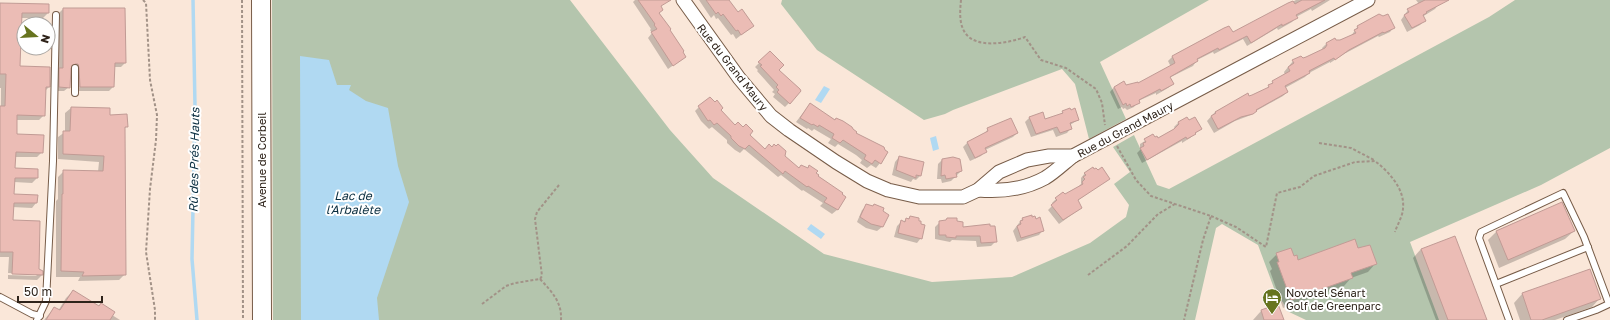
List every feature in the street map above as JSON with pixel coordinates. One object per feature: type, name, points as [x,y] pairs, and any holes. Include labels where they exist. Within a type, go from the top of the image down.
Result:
[{"type":"main road","name":"Avenue de Corbeil","points":[[261,0],[262,320]]},
{"type":"street","name":"Rue du Grand Maury","points":[[683,0],[739,78],[771,116],[836,162],[868,181],[888,190],[919,197],[963,197],[978,190],[999,172],[1027,160],[1049,156],[1073,156],[1112,137],[1368,0]]},
{"type":"street","points":[[978,190],[994,191],[1018,188],[1045,178],[1073,156]]},
{"type":"lane","points":[[0,296],[39,318],[46,301],[51,212],[56,15]]},
{"type":"lane","points":[[75,68],[75,93]]},
{"type":"lane","points":[[1509,320],[1479,238],[1481,232],[1563,193],[1588,247],[1609,304],[1567,320]]},
{"type":"lane","points":[[1496,284],[1588,247]]},
{"type":"path","points":[[143,0],[146,3],[150,80],[157,115],[146,252],[155,310],[155,320]]},
{"type":"path","points":[[242,0],[243,320]]},
{"type":"path","points":[[961,0],[960,14],[963,30],[969,38],[976,41],[1000,44],[1013,42],[1025,37],[1041,60],[1066,68],[1096,89],[1102,103],[1105,126],[1136,180],[1151,196],[1210,216],[1236,227],[1266,247],[1277,193],[1300,187],[1314,176],[1355,162],[1375,161]]},
{"type":"path","points":[[1319,143],[1351,148],[1375,161],[1384,168],[1397,184],[1403,196],[1403,209],[1394,232]]},
{"type":"path","points":[[540,280],[542,276],[535,219],[537,212],[559,185]]},
{"type":"path","points":[[1088,275],[1127,246],[1158,214],[1175,204]]},
{"type":"path","points":[[1184,320],[1210,216]]},
{"type":"path","points":[[482,304],[506,286],[515,283],[540,280]]},
{"type":"path","points":[[540,280],[560,304],[561,320]]},
{"type":"green space","points":[[272,0],[570,0],[670,130],[713,178],[824,254],[932,282],[1012,277],[1090,243],[1126,217],[1129,205],[1114,184],[1130,172],[1113,147],[1134,135],[1157,185],[1169,189],[1489,17],[1515,0],[1610,0],[1610,148],[1541,185],[1410,242],[1439,320],[1306,320],[1287,311],[1283,302],[1278,299],[1258,245],[1222,224],[1216,228],[1195,320],[273,320]]},
{"type":"green space","points":[[782,0],[1209,0],[1100,62],[1126,119],[1089,139],[1075,84],[1062,69],[945,114],[924,120],[817,50],[781,4]]},
{"type":"water","name":"Lac de l'Arbalète","points":[[300,56],[329,60],[337,85],[351,85],[349,90],[366,101],[388,108],[398,166],[409,202],[377,298],[379,320],[301,320]]},
{"type":"water","points":[[824,86],[830,89],[821,103],[815,100]]},
{"type":"water","points":[[936,136],[939,149],[933,151],[930,138]]},
{"type":"water","points":[[811,224],[825,234],[821,239],[807,229]]},
{"type":"building","points":[[638,0],[671,0],[661,6],[663,10],[659,13],[671,29],[670,30],[684,51],[683,52],[686,57],[673,66],[651,32],[657,29],[654,25],[655,24]]},
{"type":"building","points":[[706,0],[729,0],[738,12],[742,9],[754,26],[741,35],[723,14],[721,16],[718,12],[716,14]]},
{"type":"building","points":[[1302,0],[1325,0],[1296,15],[1298,18],[1282,26],[1282,24],[1251,43],[1247,36],[1219,50],[1218,48],[1197,59],[1198,61],[1170,77],[1174,84],[1161,91],[1160,89],[1139,100],[1140,103],[1131,107],[1130,104],[1127,106],[1126,103],[1123,105],[1114,87],[1124,81],[1126,85],[1138,83],[1175,63],[1172,56],[1224,28],[1229,26],[1233,32],[1288,3],[1293,1],[1295,4]]},
{"type":"building","points":[[1425,0],[1449,0],[1426,12],[1427,13],[1423,15],[1426,21],[1412,28],[1404,15],[1409,12],[1407,9]]},
{"type":"building","points":[[0,3],[49,4],[49,13],[22,13],[22,16],[16,16],[16,56],[20,56],[20,66],[50,67],[50,87],[46,87],[45,116],[17,115],[17,134],[44,135],[43,153],[16,152],[15,168],[38,169],[38,178],[15,178],[14,194],[38,195],[37,203],[14,203],[13,220],[40,221],[39,269],[43,271],[43,275],[12,274],[13,252],[0,252],[0,106],[5,106],[6,74],[0,74]]},
{"type":"building","points":[[63,8],[125,8],[126,63],[115,63],[114,87],[80,87],[79,68],[78,64],[75,64],[71,68],[70,88],[59,87],[59,68],[63,68]]},
{"type":"building","points":[[1379,14],[1383,16],[1388,14],[1395,28],[1384,33],[1383,32],[1349,50],[1335,60],[1334,58],[1309,71],[1310,73],[1285,86],[1288,92],[1256,110],[1257,111],[1253,114],[1241,117],[1218,129],[1211,116],[1216,113],[1215,112],[1248,93],[1249,96],[1269,87],[1268,85],[1273,83],[1272,81],[1290,71],[1288,67],[1294,63],[1292,60],[1301,56],[1303,58],[1306,57],[1325,48],[1327,45],[1326,43],[1335,38],[1336,40],[1340,40],[1356,33],[1354,30],[1358,28],[1357,26]]},
{"type":"building","points":[[770,51],[784,65],[779,70],[801,91],[790,104],[777,92],[779,90],[776,87],[778,85],[758,62]]},
{"type":"building","points":[[710,97],[715,102],[717,100],[723,108],[721,110],[735,125],[738,122],[743,127],[746,124],[753,131],[750,135],[765,149],[769,144],[772,147],[774,144],[776,146],[778,144],[786,151],[785,156],[799,168],[801,165],[808,168],[809,165],[818,171],[816,173],[819,175],[818,176],[843,193],[842,194],[846,197],[838,210],[824,202],[827,198],[808,186],[807,187],[785,171],[783,174],[749,145],[745,149],[739,146],[717,123],[714,125],[710,120],[708,121],[698,106]]},
{"type":"building","points":[[810,103],[835,120],[836,118],[843,121],[852,127],[857,132],[856,133],[884,147],[888,152],[881,164],[875,160],[872,164],[864,159],[866,155],[860,151],[843,140],[840,143],[832,138],[834,134],[819,125],[818,127],[813,124],[812,125],[800,118]]},
{"type":"building","points":[[71,107],[110,108],[110,115],[127,114],[128,127],[125,127],[126,275],[82,276],[84,272],[61,271],[63,170],[103,171],[104,156],[63,154],[63,131],[70,131]]},
{"type":"building","points":[[1070,108],[1071,110],[1075,108],[1079,120],[1070,123],[1072,129],[1060,133],[1057,127],[1036,134],[1029,117],[1043,112],[1045,119],[1063,113],[1062,111]]},
{"type":"building","points":[[1187,117],[1189,120],[1195,117],[1202,129],[1195,133],[1196,134],[1187,139],[1186,137],[1147,160],[1140,148],[1144,146],[1143,143],[1146,142],[1144,139],[1153,134],[1158,138],[1174,129],[1179,124],[1178,122]]},
{"type":"building","points":[[1011,118],[1018,133],[985,148],[987,152],[975,158],[967,142],[988,131],[987,128]]},
{"type":"building","points":[[899,156],[924,162],[921,176],[916,175],[916,178],[896,170]]},
{"type":"building","points":[[953,157],[960,159],[962,171],[956,173],[957,177],[946,179],[945,175],[941,176],[942,159]]},
{"type":"building","points":[[1093,167],[1094,169],[1096,168],[1098,170],[1102,167],[1110,179],[1078,200],[1082,208],[1063,220],[1051,205],[1057,200],[1055,198],[1063,192],[1065,194],[1083,184],[1082,182],[1085,179],[1083,177],[1086,175],[1084,173]]},
{"type":"building","points":[[1562,202],[1575,231],[1508,260],[1496,231]]},
{"type":"building","points":[[866,204],[873,206],[874,204],[884,208],[883,211],[889,215],[883,227],[871,224],[860,217]]},
{"type":"building","points":[[1032,215],[1032,217],[1035,216],[1036,219],[1040,217],[1044,231],[1021,238],[1017,226],[1021,224],[1020,221],[1023,220],[1022,218]]},
{"type":"building","points":[[910,216],[919,218],[921,224],[925,225],[922,239],[898,233],[901,220],[905,222],[906,218],[909,219]]},
{"type":"building","points":[[947,218],[957,218],[957,221],[963,222],[963,227],[990,224],[990,226],[995,226],[997,242],[981,243],[980,236],[956,236],[956,238],[946,237],[946,235],[939,235],[939,221],[946,220]]},
{"type":"building","points":[[1455,236],[1487,320],[1448,320],[1421,249]]},
{"type":"building","points":[[1355,239],[1358,248],[1370,245],[1377,264],[1351,273],[1353,278],[1291,300],[1277,262],[1279,262],[1276,253],[1291,248],[1294,256],[1297,255],[1298,260]]},
{"type":"building","points":[[1590,269],[1601,299],[1542,320],[1531,320],[1522,293]]},
{"type":"building","points":[[73,290],[99,306],[101,303],[115,312],[110,320],[46,320],[54,307],[60,310]]},
{"type":"building","name":"Novotel Sénart Golf de Greenparc","points":[[1278,304],[1284,320],[1264,320],[1261,310]]},
{"type":"waterway","name":"Rû des Prés Hauts","points":[[193,0],[195,106],[192,259],[197,320]]},
{"type":"place","name":"Novotel Sénart Golf de Greenparc","points":[[1272,315]]}]
